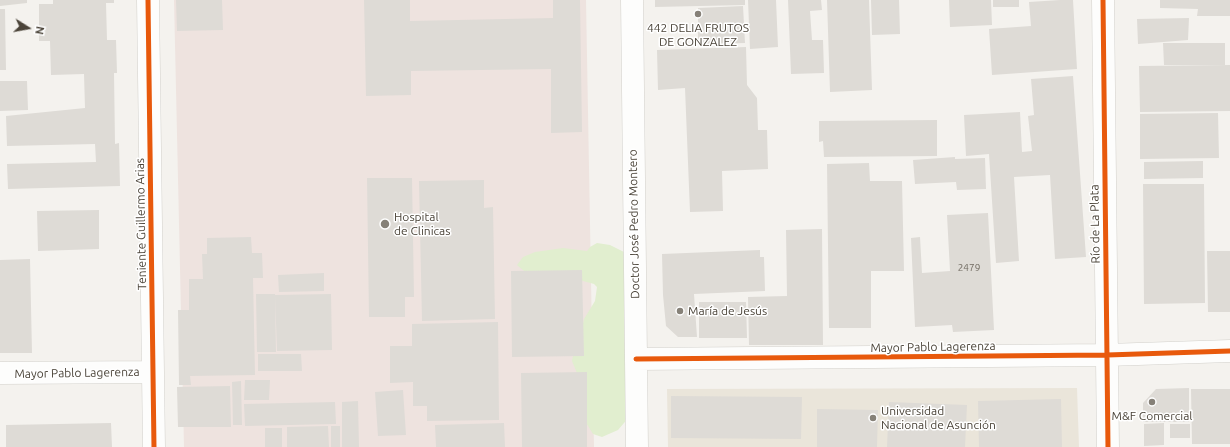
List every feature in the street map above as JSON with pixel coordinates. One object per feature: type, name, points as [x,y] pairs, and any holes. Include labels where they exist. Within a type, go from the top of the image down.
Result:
[{"type":"street","name":"Teniente Guillermo Arias","points":[[148,0],[154,447]]},
{"type":"street","name":"Doctor José Pedro Montero","points":[[632,0],[637,447]]},
{"type":"street","name":"Río de La Plata","points":[[1103,0],[1108,447]]},
{"type":"street","name":"Mayor Pablo Lagerenza","points":[[636,359],[1107,355],[1230,351]]},
{"type":"street","name":"Mayor Pablo Lagerenza","points":[[0,374],[153,372]]},
{"type":"shaded area","name":"Hospital de Clinicas","points":[[174,0],[586,0],[594,447],[184,447]]},
{"type":"shaded area","name":"Universidad Nacional de Asunción","points":[[1077,388],[1079,447],[668,447],[667,389]]},
{"type":"green space","points":[[597,243],[610,245],[624,252],[634,273],[630,416],[618,430],[602,437],[593,434],[577,408],[579,378],[572,361],[576,340],[581,332],[584,319],[595,301],[597,287],[594,284],[572,278],[530,276],[517,265],[523,257],[535,252],[563,248],[587,251],[590,247]]},
{"type":"building","points":[[0,0],[27,0],[27,3],[0,6]]},
{"type":"building","points":[[53,0],[114,0],[114,3],[106,3],[107,40],[116,40],[117,73],[114,73],[115,144],[119,143],[120,186],[8,189],[7,164],[96,162],[95,144],[7,146],[6,116],[85,108],[84,74],[51,75],[50,41],[39,41],[39,4],[53,4]]},
{"type":"building","points":[[176,0],[222,0],[223,30],[177,31]]},
{"type":"building","points":[[364,0],[410,0],[410,21],[553,18],[553,0],[580,0],[582,132],[551,133],[551,69],[411,71],[411,95],[366,96]]},
{"type":"building","points":[[655,0],[745,0],[745,5],[655,7]]},
{"type":"building","points":[[748,0],[776,0],[778,47],[750,49]]},
{"type":"building","points":[[788,0],[821,0],[822,10],[810,11],[812,40],[823,40],[824,73],[791,74]]},
{"type":"building","points":[[827,0],[869,0],[872,90],[830,92]]},
{"type":"building","points":[[871,0],[899,0],[900,34],[872,35]]},
{"type":"building","points":[[949,0],[991,0],[992,25],[950,27]]},
{"type":"building","points":[[993,0],[1019,0],[1019,7],[993,7]]},
{"type":"building","points":[[1073,0],[1077,69],[992,75],[989,29],[1031,26],[1029,2]]},
{"type":"building","points":[[1160,0],[1230,0],[1230,16],[1197,16],[1198,9],[1160,8]]},
{"type":"building","points":[[743,6],[745,43],[698,44],[698,8]]},
{"type":"building","points":[[0,9],[5,9],[6,70],[0,70]]},
{"type":"building","points":[[1189,18],[1188,40],[1138,44],[1137,19]]},
{"type":"building","points":[[1163,43],[1225,43],[1225,65],[1164,65]]},
{"type":"building","points":[[746,47],[747,85],[757,98],[758,130],[767,130],[768,169],[722,171],[723,211],[690,212],[685,88],[658,90],[657,50]]},
{"type":"building","points":[[1230,65],[1230,111],[1140,112],[1139,66]]},
{"type":"building","points":[[1073,76],[1086,257],[1055,259],[1050,175],[1014,177],[1019,261],[996,263],[989,154],[966,156],[964,115],[1020,112],[1022,152],[1032,151],[1028,116],[1034,115],[1031,79]]},
{"type":"building","points":[[0,81],[27,81],[28,110],[0,111]]},
{"type":"building","points":[[1218,113],[1219,158],[1140,159],[1140,114]]},
{"type":"building","points":[[937,120],[937,156],[824,157],[823,141],[819,142],[819,121]]},
{"type":"building","points":[[955,157],[955,159],[985,158],[986,189],[957,190],[956,182],[915,184],[913,160]]},
{"type":"building","points":[[1203,161],[1203,178],[1144,179],[1144,162]]},
{"type":"building","points":[[869,163],[870,181],[902,181],[904,271],[871,271],[871,328],[829,328],[827,164]]},
{"type":"building","points":[[367,178],[412,178],[414,297],[405,297],[405,317],[369,317]]},
{"type":"building","points":[[484,180],[484,208],[493,207],[495,319],[422,321],[419,181]]},
{"type":"building","points":[[1143,184],[1204,184],[1205,303],[1144,304]]},
{"type":"building","points":[[99,210],[99,249],[38,251],[37,211]]},
{"type":"building","points":[[988,213],[994,330],[953,332],[952,325],[915,327],[911,238],[920,237],[922,273],[950,271],[947,215]]},
{"type":"building","points":[[822,229],[823,345],[749,345],[748,297],[787,296],[786,230]]},
{"type":"building","points":[[251,237],[252,253],[262,253],[263,278],[253,278],[255,375],[190,376],[191,385],[179,385],[178,310],[189,310],[189,279],[203,279],[202,254],[207,254],[207,238]]},
{"type":"building","points":[[760,250],[760,257],[764,257],[765,291],[694,294],[697,337],[678,337],[666,326],[663,295],[662,254]]},
{"type":"building","points":[[1207,251],[1230,251],[1230,312],[1208,312]]},
{"type":"building","points":[[30,259],[32,353],[0,353],[0,260]]},
{"type":"building","points":[[582,270],[584,356],[512,357],[511,271]]},
{"type":"building","points":[[324,273],[324,291],[279,292],[278,275]]},
{"type":"building","points":[[256,294],[275,294],[276,352],[257,352]]},
{"type":"building","points":[[331,294],[332,350],[277,351],[275,295]]},
{"type":"building","points":[[699,302],[746,302],[747,338],[699,338]]},
{"type":"building","points":[[498,322],[499,420],[427,421],[427,406],[413,406],[413,382],[390,383],[390,346],[412,346],[412,324]]},
{"type":"building","points":[[258,354],[301,354],[302,371],[258,371]]},
{"type":"building","points":[[587,372],[587,447],[522,447],[521,373]]},
{"type":"building","points":[[245,380],[270,380],[269,400],[244,400]]},
{"type":"building","points":[[241,381],[242,425],[233,425],[232,382]]},
{"type":"building","points":[[230,386],[231,427],[178,427],[177,387]]},
{"type":"building","points":[[1189,388],[1189,422],[1143,422],[1143,403],[1156,389]]},
{"type":"building","points":[[1191,389],[1230,389],[1230,444],[1192,444]]},
{"type":"building","points":[[403,390],[406,435],[378,436],[375,392]]},
{"type":"building","points":[[671,396],[802,397],[801,439],[671,438]]},
{"type":"building","points":[[1061,399],[1062,447],[979,447],[978,401]]},
{"type":"building","points":[[358,401],[359,447],[342,447],[342,402]]},
{"type":"building","points":[[335,402],[336,424],[245,426],[244,404]]},
{"type":"building","points":[[889,402],[967,405],[965,447],[887,447]]},
{"type":"building","points":[[817,409],[878,410],[877,447],[817,447]]},
{"type":"building","points":[[111,423],[112,447],[6,447],[6,425]]},
{"type":"building","points":[[504,423],[505,447],[436,447],[435,425]]},
{"type":"building","points":[[1164,423],[1164,445],[1144,446],[1144,424]]},
{"type":"building","points":[[1170,424],[1190,424],[1190,438],[1170,438]]},
{"type":"building","points":[[328,426],[329,447],[287,447],[287,427]]},
{"type":"building","points":[[331,426],[340,426],[340,447],[331,447]]},
{"type":"building","points":[[265,428],[282,428],[282,447],[265,447]]},
{"type":"cycle path","points":[[148,0],[154,447]]},
{"type":"cycle path","points":[[1103,0],[1108,447]]},
{"type":"cycle path","points":[[636,359],[1107,355],[1230,351]]},
{"type":"place","name":"442 DELIA FRUTOS DE GONZALEZ","points":[[698,14]]},
{"type":"place","name":"Hospital de Clinicas","points":[[385,224]]},
{"type":"place","name":"María de Jesús","points":[[680,311]]},
{"type":"place","name":"M&F Comercial","points":[[1152,402]]},
{"type":"place","name":"Universidad Nacional de Asunción","points":[[873,418]]}]
